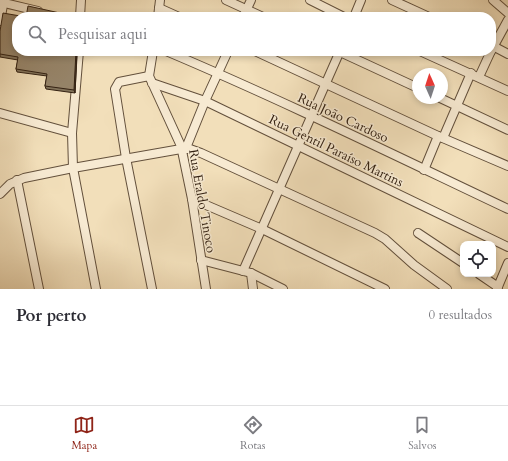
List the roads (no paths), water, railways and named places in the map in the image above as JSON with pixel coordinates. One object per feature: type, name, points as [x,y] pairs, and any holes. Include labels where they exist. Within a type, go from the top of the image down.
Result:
[{"type":"street","points":[[80,12],[81,0]]},
{"type":"street","points":[[226,0],[244,12]]},
{"type":"street","points":[[245,12],[251,0]]},
{"type":"street","points":[[310,0],[334,12]]},
{"type":"street","points":[[356,12],[361,0]]},
{"type":"street","points":[[392,0],[418,12]]},
{"type":"street","points":[[493,0],[508,13]]},
{"type":"street","points":[[0,21],[2,2],[45,12]]},
{"type":"street","points":[[496,41],[508,20]]},
{"type":"street","points":[[496,50],[508,54]]},
{"type":"street","points":[[79,56],[72,134],[73,168],[96,289]]},
{"type":"street","points":[[152,56],[150,79],[124,81],[118,83],[115,89],[126,158],[152,289]]},
{"type":"street","name":"Rua João Cardoso","points":[[178,56],[311,116],[508,209]]},
{"type":"street","points":[[184,149],[226,56]]},
{"type":"street","points":[[266,56],[440,137],[508,166]]},
{"type":"street","points":[[253,289],[247,272],[262,229],[337,56]]},
{"type":"street","points":[[350,56],[412,85]]},
{"type":"street","points":[[431,56],[508,91]]},
{"type":"street","points":[[424,170],[457,106],[487,56]]},
{"type":"street","name":"Rua Gentil Paraíso Martins","points":[[150,79],[205,102],[508,247]]},
{"type":"street","name":"Rua Eraldo Tinoco","points":[[150,79],[184,149],[206,289]]},
{"type":"street","points":[[448,102],[508,130]]},
{"type":"street","points":[[0,113],[72,134]]},
{"type":"street","points":[[0,194],[6,187],[18,180],[126,158],[184,149],[201,153],[380,236],[414,265],[447,289]]},
{"type":"street","points":[[18,180],[39,289]]},
{"type":"street","points":[[192,199],[262,229],[385,289]]},
{"type":"street","points":[[418,233],[460,261]]},
{"type":"street","points":[[201,260],[247,272],[283,289]]},
{"type":"street","points":[[483,277],[497,288],[507,268]]}]
